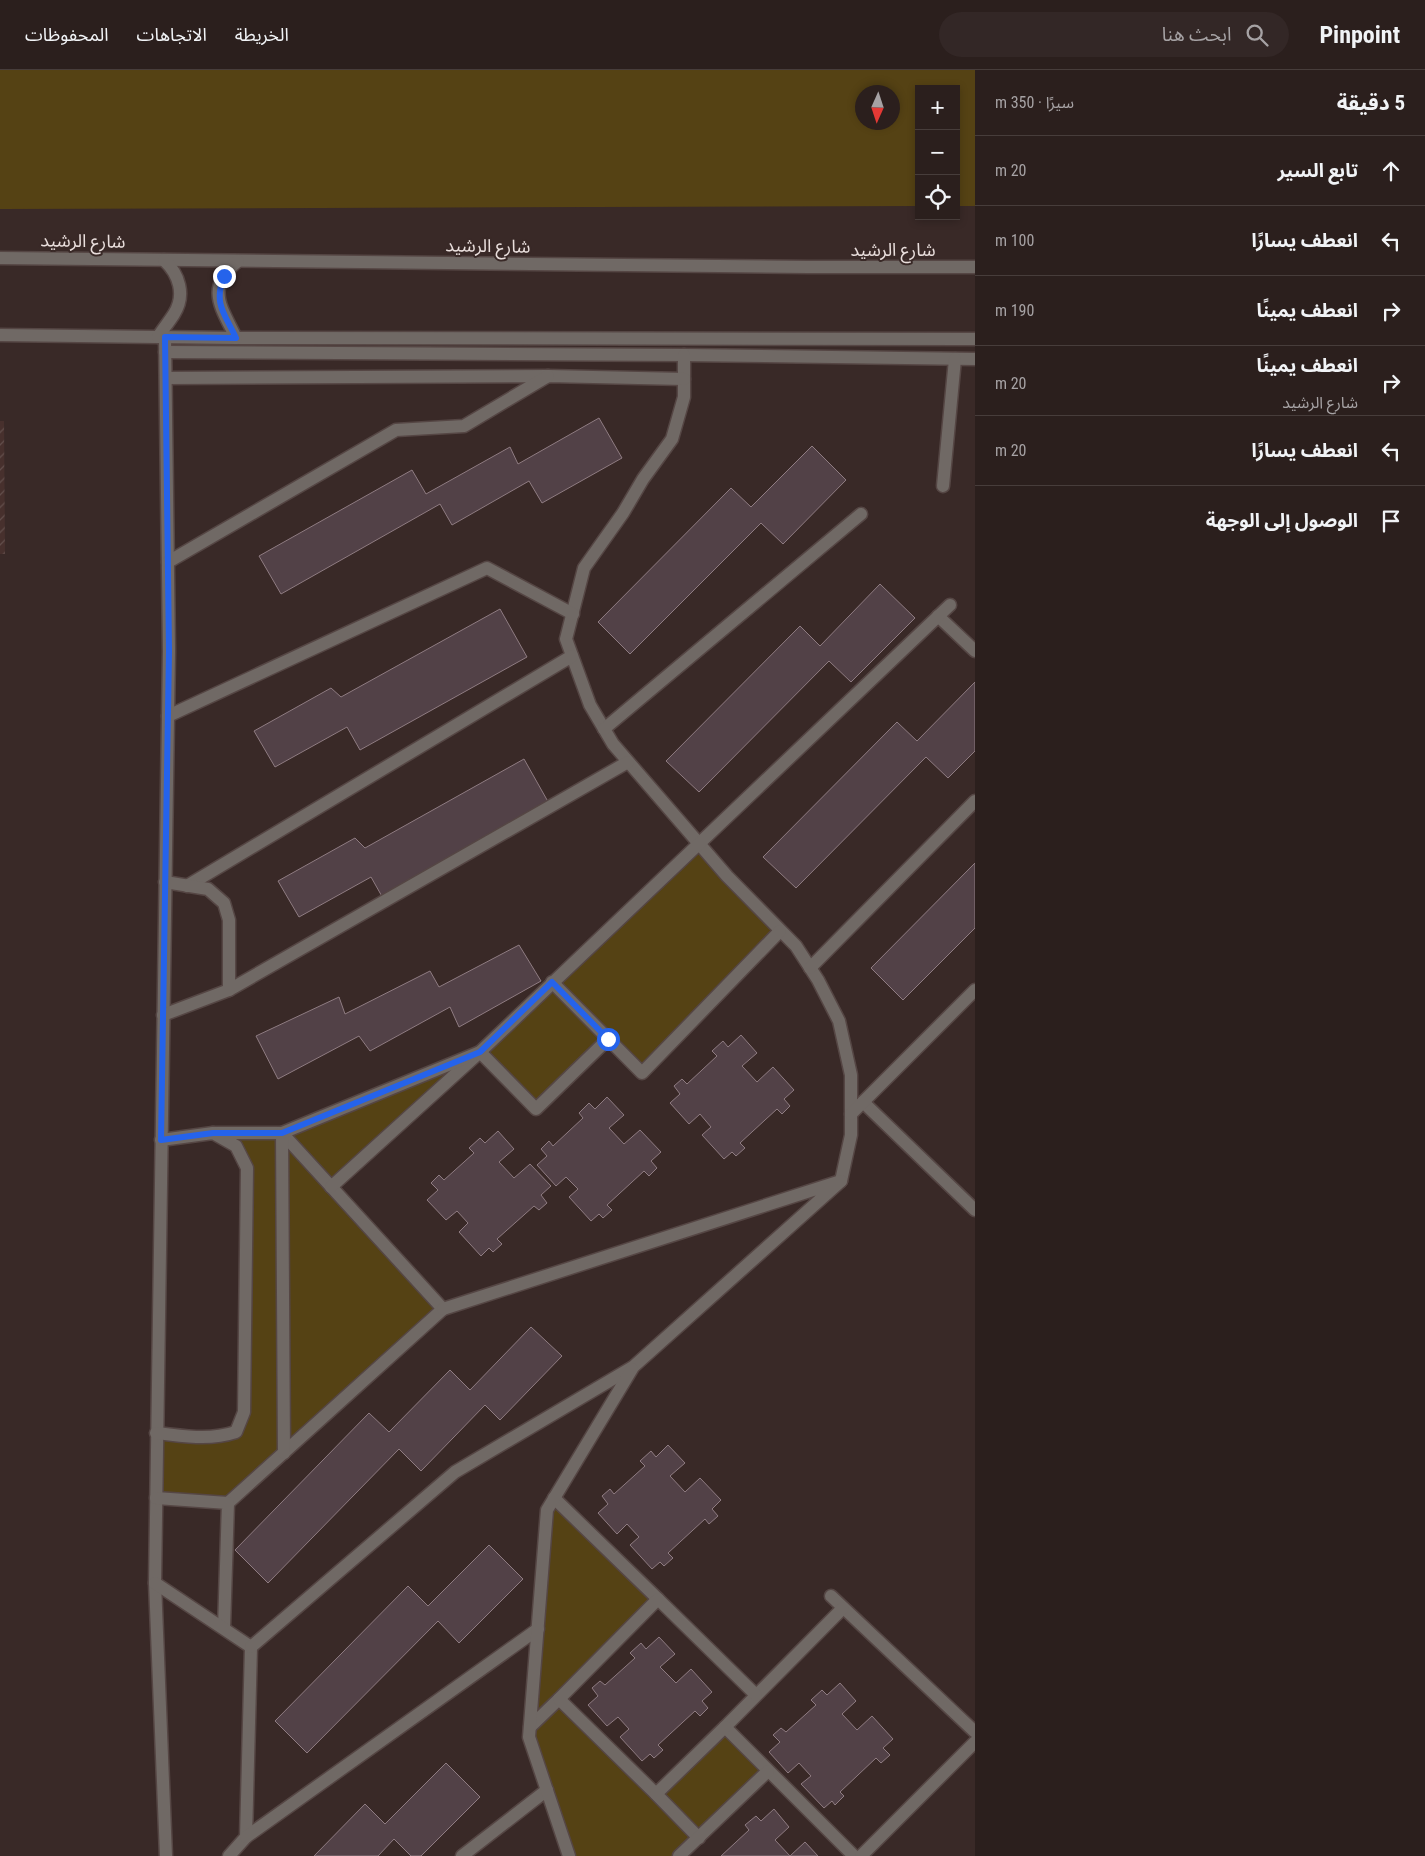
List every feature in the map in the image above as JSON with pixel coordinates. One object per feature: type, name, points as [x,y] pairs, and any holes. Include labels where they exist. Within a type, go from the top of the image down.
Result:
[{"type":"street","name":"شارع الرشيد","points":[[0,258],[975,267]]},
{"type":"street","points":[[164,260],[177,276],[180,296],[174,315],[167,322],[161,337],[166,352],[168,716],[155,1583],[166,1856]]},
{"type":"street","points":[[236,338],[223,314],[218,295],[224,276],[238,261]]},
{"type":"street","points":[[0,334],[236,338],[975,339]]},
{"type":"street","points":[[166,352],[975,359]]},
{"type":"street","points":[[246,1837],[251,1647],[455,1472],[633,1367],[840,1181],[851,1135],[851,1075],[839,1021],[796,946],[727,876],[613,744],[590,705],[566,639],[584,568],[623,512],[643,479],[672,440],[684,397],[684,355]]},
{"type":"street","points":[[943,486],[955,359]]},
{"type":"street","points":[[166,378],[548,376],[684,379]]},
{"type":"street","points":[[168,562],[396,430],[464,426],[548,376]]},
{"type":"street","points":[[604,729],[861,514]]},
{"type":"street","points":[[168,716],[487,568],[573,614]]},
{"type":"street","points":[[331,1187],[480,1052],[950,605]]},
{"type":"street","points":[[938,616],[975,651]]},
{"type":"street","points":[[187,886],[572,656]]},
{"type":"street","points":[[163,1015],[229,990],[628,762]]},
{"type":"street","points":[[810,968],[975,801]]},
{"type":"street","points":[[165,882],[208,889],[224,902],[229,920],[229,990]]},
{"type":"street","points":[[552,982],[642,1073],[780,931]]},
{"type":"street","points":[[851,1114],[975,990]]},
{"type":"street","points":[[480,1052],[536,1109],[608,1039]]},
{"type":"street","points":[[161,1140],[213,1133],[282,1133],[480,1052]]},
{"type":"street","points":[[864,1102],[975,1210]]},
{"type":"street","points":[[156,1433],[220,1437],[236,1432],[244,1412],[247,1168],[236,1146],[213,1133]]},
{"type":"street","points":[[282,1133],[442,1309]]},
{"type":"street","points":[[282,1133],[284,1453]]},
{"type":"street","points":[[156,1498],[228,1502],[442,1309],[840,1181]]},
{"type":"street","points":[[569,1856],[529,1737],[547,1510],[633,1367]]},
{"type":"street","points":[[554,1498],[756,1695]]},
{"type":"street","points":[[224,1628],[228,1502]]},
{"type":"street","points":[[155,1583],[251,1647]]},
{"type":"street","points":[[831,1596],[975,1732]]},
{"type":"street","points":[[530,1727],[658,1599]]},
{"type":"street","points":[[656,1794],[843,1608]]},
{"type":"street","points":[[229,1856],[246,1837],[538,1629]]},
{"type":"street","points":[[559,1699],[699,1838]]},
{"type":"street","points":[[725,1727],[854,1856]]},
{"type":"street","points":[[861,1856],[975,1742]]},
{"type":"street","points":[[679,1856],[768,1771]]},
{"type":"street","points":[[462,1856],[547,1790]]},
{"type":"shaded area","points":[[0,70],[975,70],[975,206],[960,206],[960,85],[915,85],[915,206],[0,209]]},
{"type":"shaded area","points":[[0,421],[4,421],[5,554],[0,554]]},
{"type":"shaded area","points":[[698,843],[780,931],[642,1073],[606,1037],[536,1109],[480,1052]]},
{"type":"shaded area","points":[[480,1052],[331,1187],[443,1309],[228,1503],[156,1498],[156,1433],[236,1432],[244,1412],[247,1168],[236,1146],[213,1133],[282,1133]]},
{"type":"shaded area","points":[[554,1498],[658,1599],[559,1699],[656,1794],[725,1727],[768,1771],[679,1856],[571,1856],[530,1727]]},
{"type":"building","points":[[599,418],[622,458],[542,503],[529,481],[452,525],[440,504],[281,594],[259,556],[412,470],[426,494],[510,447],[518,464]]},
{"type":"building","points":[[812,446],[846,480],[783,544],[761,523],[630,654],[598,622],[731,488],[751,507]]},
{"type":"building","points":[[880,584],[915,618],[851,682],[829,661],[699,792],[666,761],[800,626],[820,646]]},
{"type":"building","points":[[500,609],[527,657],[360,750],[347,727],[275,767],[254,731],[331,688],[341,697]]},
{"type":"building","points":[[975,682],[975,751],[948,778],[926,757],[796,888],[763,857],[897,722],[917,741]]},
{"type":"building","points":[[524,759],[551,807],[384,900],[371,877],[299,917],[278,881],[355,838],[365,848]]},
{"type":"building","points":[[975,863],[975,928],[903,1000],[871,968]]},
{"type":"building","points":[[519,945],[541,981],[459,1027],[450,1007],[370,1051],[359,1036],[278,1079],[256,1036],[339,997],[345,1014],[430,971],[439,987]]},
{"type":"building","points":[[741,1035],[757,1053],[742,1066],[757,1082],[773,1067],[794,1090],[784,1099],[790,1106],[782,1114],[777,1109],[740,1143],[745,1148],[736,1156],[732,1152],[724,1159],[702,1135],[711,1127],[700,1114],[689,1124],[670,1103],[680,1094],[674,1086],[682,1079],[687,1084],[717,1056],[712,1051],[723,1041],[728,1047]]},
{"type":"building","points":[[607,1097],[624,1115],[609,1128],[624,1144],[640,1130],[661,1152],[651,1161],[657,1168],[649,1176],[644,1171],[607,1205],[612,1210],[603,1218],[599,1214],[591,1221],[569,1197],[578,1189],[566,1177],[556,1186],[537,1165],[547,1156],[541,1149],[549,1141],[553,1146],[583,1118],[579,1113],[589,1103],[595,1109]]},
{"type":"building","points":[[498,1131],[514,1149],[499,1162],[514,1178],[530,1164],[551,1186],[541,1195],[547,1203],[539,1210],[534,1206],[497,1239],[502,1244],[493,1252],[489,1248],[481,1256],[459,1232],[468,1223],[457,1211],[446,1220],[427,1200],[438,1190],[431,1183],[439,1175],[444,1180],[474,1153],[469,1148],[480,1138],[485,1143]]},
{"type":"building","points":[[531,1327],[562,1356],[500,1420],[485,1405],[421,1471],[399,1449],[268,1583],[235,1550],[369,1413],[389,1432],[450,1370],[470,1390]]},
{"type":"building","points":[[668,1445],[685,1463],[670,1476],[685,1492],[700,1478],[721,1500],[712,1509],[718,1516],[709,1524],[705,1519],[668,1553],[673,1558],[664,1566],[660,1562],[652,1569],[630,1545],[639,1537],[627,1524],[617,1534],[598,1513],[608,1504],[602,1496],[610,1489],[614,1494],[645,1466],[640,1461],[651,1451],[656,1457]]},
{"type":"building","points":[[489,1545],[523,1579],[459,1643],[438,1621],[307,1753],[275,1721],[408,1586],[428,1606]]},
{"type":"building","points":[[659,1637],[675,1654],[660,1667],[676,1683],[691,1669],[712,1692],[702,1701],[708,1708],[700,1716],[695,1711],[658,1745],[663,1750],[654,1758],[650,1754],[642,1761],[620,1737],[629,1729],[618,1717],[607,1726],[588,1705],[598,1696],[592,1688],[600,1681],[605,1685],[635,1658],[630,1653],[641,1643],[646,1649]]},
{"type":"building","points":[[840,1683],[856,1701],[842,1714],[857,1730],[872,1716],[893,1739],[883,1748],[890,1755],[881,1763],[876,1758],[840,1792],[844,1796],[835,1805],[832,1801],[824,1808],[801,1784],[811,1776],[799,1763],[788,1773],[769,1752],[780,1742],[773,1735],[781,1728],[786,1732],[816,1705],[811,1700],[822,1690],[827,1695]]},
{"type":"building","points":[[446,1763],[480,1797],[421,1856],[411,1856],[394,1839],[378,1856],[314,1856],[365,1804],[385,1824]]},
{"type":"building","points":[[774,1809],[789,1827],[775,1840],[790,1856],[721,1856],[749,1830],[745,1825],[756,1816],[761,1821]]},
{"type":"building","points":[[805,1842],[818,1856],[790,1856]]},
{"type":"route","points":[[224,276],[218,295],[219,305],[236,338],[165,337],[169,651],[161,1140],[213,1133],[282,1133],[480,1052],[552,982],[608,1039]]}]
